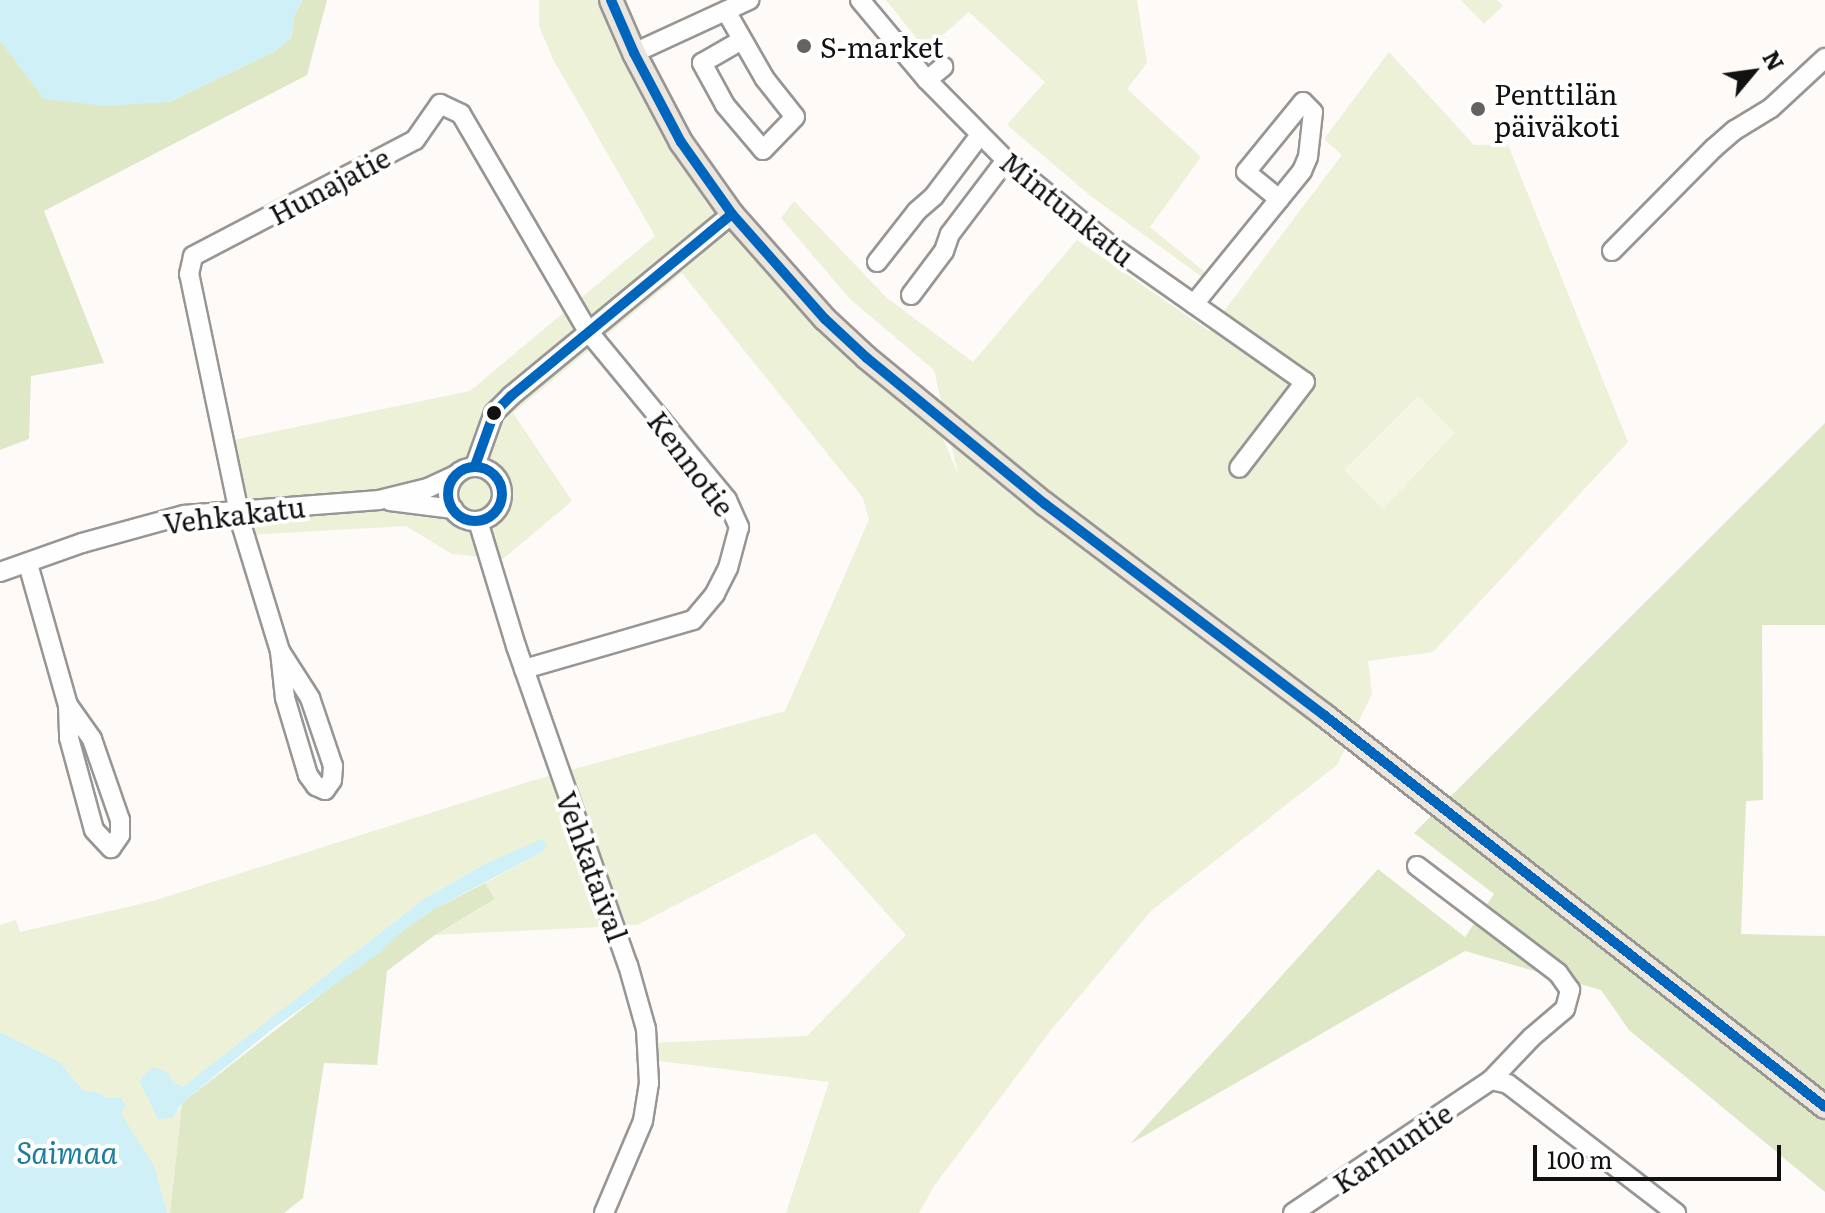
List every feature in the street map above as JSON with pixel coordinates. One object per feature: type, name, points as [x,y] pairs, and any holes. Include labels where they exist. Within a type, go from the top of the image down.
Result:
[{"type":"main road","points":[[611,0],[634,53],[681,142],[732,214],[816,309],[867,358],[1045,504],[1324,715],[1825,1107]]},
{"type":"street","points":[[634,53],[749,0]]},
{"type":"street","name":"Mintunkatu","points":[[860,0],[927,80],[1006,160],[1110,245],[1305,382],[1239,468]]},
{"type":"street","points":[[726,11],[742,40],[795,117],[763,150],[725,105],[702,63],[742,40]]},
{"type":"street","points":[[1612,251],[1714,148],[1735,130],[1771,108],[1825,58]]},
{"type":"street","points":[[927,80],[943,67]]},
{"type":"street","points":[[1194,304],[1302,171],[1308,157],[1313,112],[1303,102],[1246,172],[1279,199]]},
{"type":"street","name":"Hunajatie","points":[[239,509],[189,274],[193,256],[415,140],[440,104],[461,114],[587,330]]},
{"type":"street","points":[[877,262],[917,211],[934,196],[980,135]]},
{"type":"street","points":[[911,295],[944,251],[950,234],[1006,160]]},
{"type":"street","points":[[475,466],[494,474],[503,493],[496,512],[478,521],[459,516],[448,498],[454,476],[475,466],[494,413],[587,330],[732,214]]},
{"type":"street","name":"Kennotie","points":[[524,669],[693,620],[715,594],[728,568],[739,527],[727,500],[587,330]]},
{"type":"street","name":"Vehkakatu","points":[[0,572],[82,543],[184,515],[379,500],[428,488],[454,476]]},
{"type":"street","name":"Vehkakatu","points":[[379,500],[453,509]]},
{"type":"street","points":[[239,509],[280,651],[285,698],[308,775],[316,786],[325,790],[332,780],[333,766],[310,698],[280,651]]},
{"type":"street","name":"Vehkataival","points":[[478,521],[524,669],[628,965],[646,1029],[649,1083],[643,1121],[604,1213]]},
{"type":"street","points":[[28,564],[68,705],[69,738],[94,830],[111,848],[120,835],[120,820],[92,739],[68,705]]},
{"type":"street","name":"Karhuntie","points":[[1293,1213],[1491,1080],[1532,1037],[1565,1009],[1570,990],[1558,973],[1417,866]]},
{"type":"street","points":[[1491,1080],[1508,1084],[1676,1213]]},
{"type":"green space","points":[[303,0],[327,0],[307,75],[44,211],[104,363],[31,376],[29,439],[0,450],[0,41],[18,61],[169,102],[274,52],[291,38],[294,16]]},
{"type":"green space","points":[[539,0],[599,0],[689,174],[764,271],[827,337],[941,434],[958,474],[934,370],[849,298],[781,218],[794,201],[887,298],[973,362],[1077,240],[1209,331],[1342,155],[1324,139],[1389,52],[1474,145],[1508,145],[1628,442],[1433,652],[1368,661],[1372,694],[1337,765],[1151,911],[1051,1030],[934,1186],[919,1213],[786,1213],[829,1082],[651,1060],[651,1043],[807,1036],[906,935],[815,833],[637,925],[435,935],[495,899],[485,883],[542,852],[487,863],[424,899],[183,1088],[174,1083],[167,1072],[139,1080],[158,1119],[179,1110],[182,1103],[170,1213],[0,1213],[121,1098],[107,1098],[97,1092],[84,1091],[58,1061],[0,1032],[0,925],[16,920],[20,932],[153,901],[531,781],[785,711],[869,520],[863,498],[682,273],[513,413],[572,501],[503,559],[452,554],[406,526],[246,535],[228,441],[470,391],[655,236],[553,59],[539,26]]},
{"type":"green space","points":[[886,0],[1137,0],[1147,63],[1127,89],[1201,157],[1150,227],[1206,273],[1202,277],[1092,197],[1007,125],[1045,82],[969,12],[926,50]]},
{"type":"green space","points":[[1461,0],[1497,0],[1503,6],[1484,24]]},
{"type":"green space","points":[[1418,396],[1455,433],[1383,509],[1344,470]]},
{"type":"green space","points":[[1825,423],[1825,625],[1762,625],[1763,800],[1746,801],[1741,934],[1825,936],[1825,1192],[1629,1030],[1601,990],[1465,951],[1130,1144],[1378,869],[1465,937],[1494,894],[1414,833]]},
{"type":"green space","points":[[485,883],[495,899],[435,935],[387,971],[377,1065],[324,1063],[303,1198],[284,1213],[170,1213],[182,1103],[401,932],[434,909]]},
{"type":"water","points":[[0,0],[303,0],[294,16],[291,38],[274,52],[169,102],[105,106],[44,99],[0,41]]},
{"type":"water","points":[[542,839],[547,845],[542,852],[434,909],[401,932],[378,954],[275,1027],[182,1103],[172,1118],[158,1119],[139,1081],[153,1067],[167,1072],[174,1083],[183,1087],[424,899],[487,863]]},
{"type":"water","name":"Saimaa","points":[[0,1032],[58,1061],[84,1091],[97,1092],[107,1098],[121,1098],[126,1106],[120,1112],[154,1166],[167,1213],[0,1213]]},
{"type":"transit line","points":[[611,0],[634,53],[681,142],[732,214],[825,319],[867,358],[1045,504],[1324,715],[1825,1107]]},
{"type":"transit line","points":[[475,466],[494,413],[511,396],[732,214]]},
{"type":"transit line","points":[[475,467],[494,475],[502,494],[494,513],[475,521],[456,513],[448,494],[456,475],[475,467]]},
{"type":"place","name":"S-market","points":[[804,46]]},
{"type":"place","name":"Penttilän päiväkoti","points":[[1478,109]]}]
